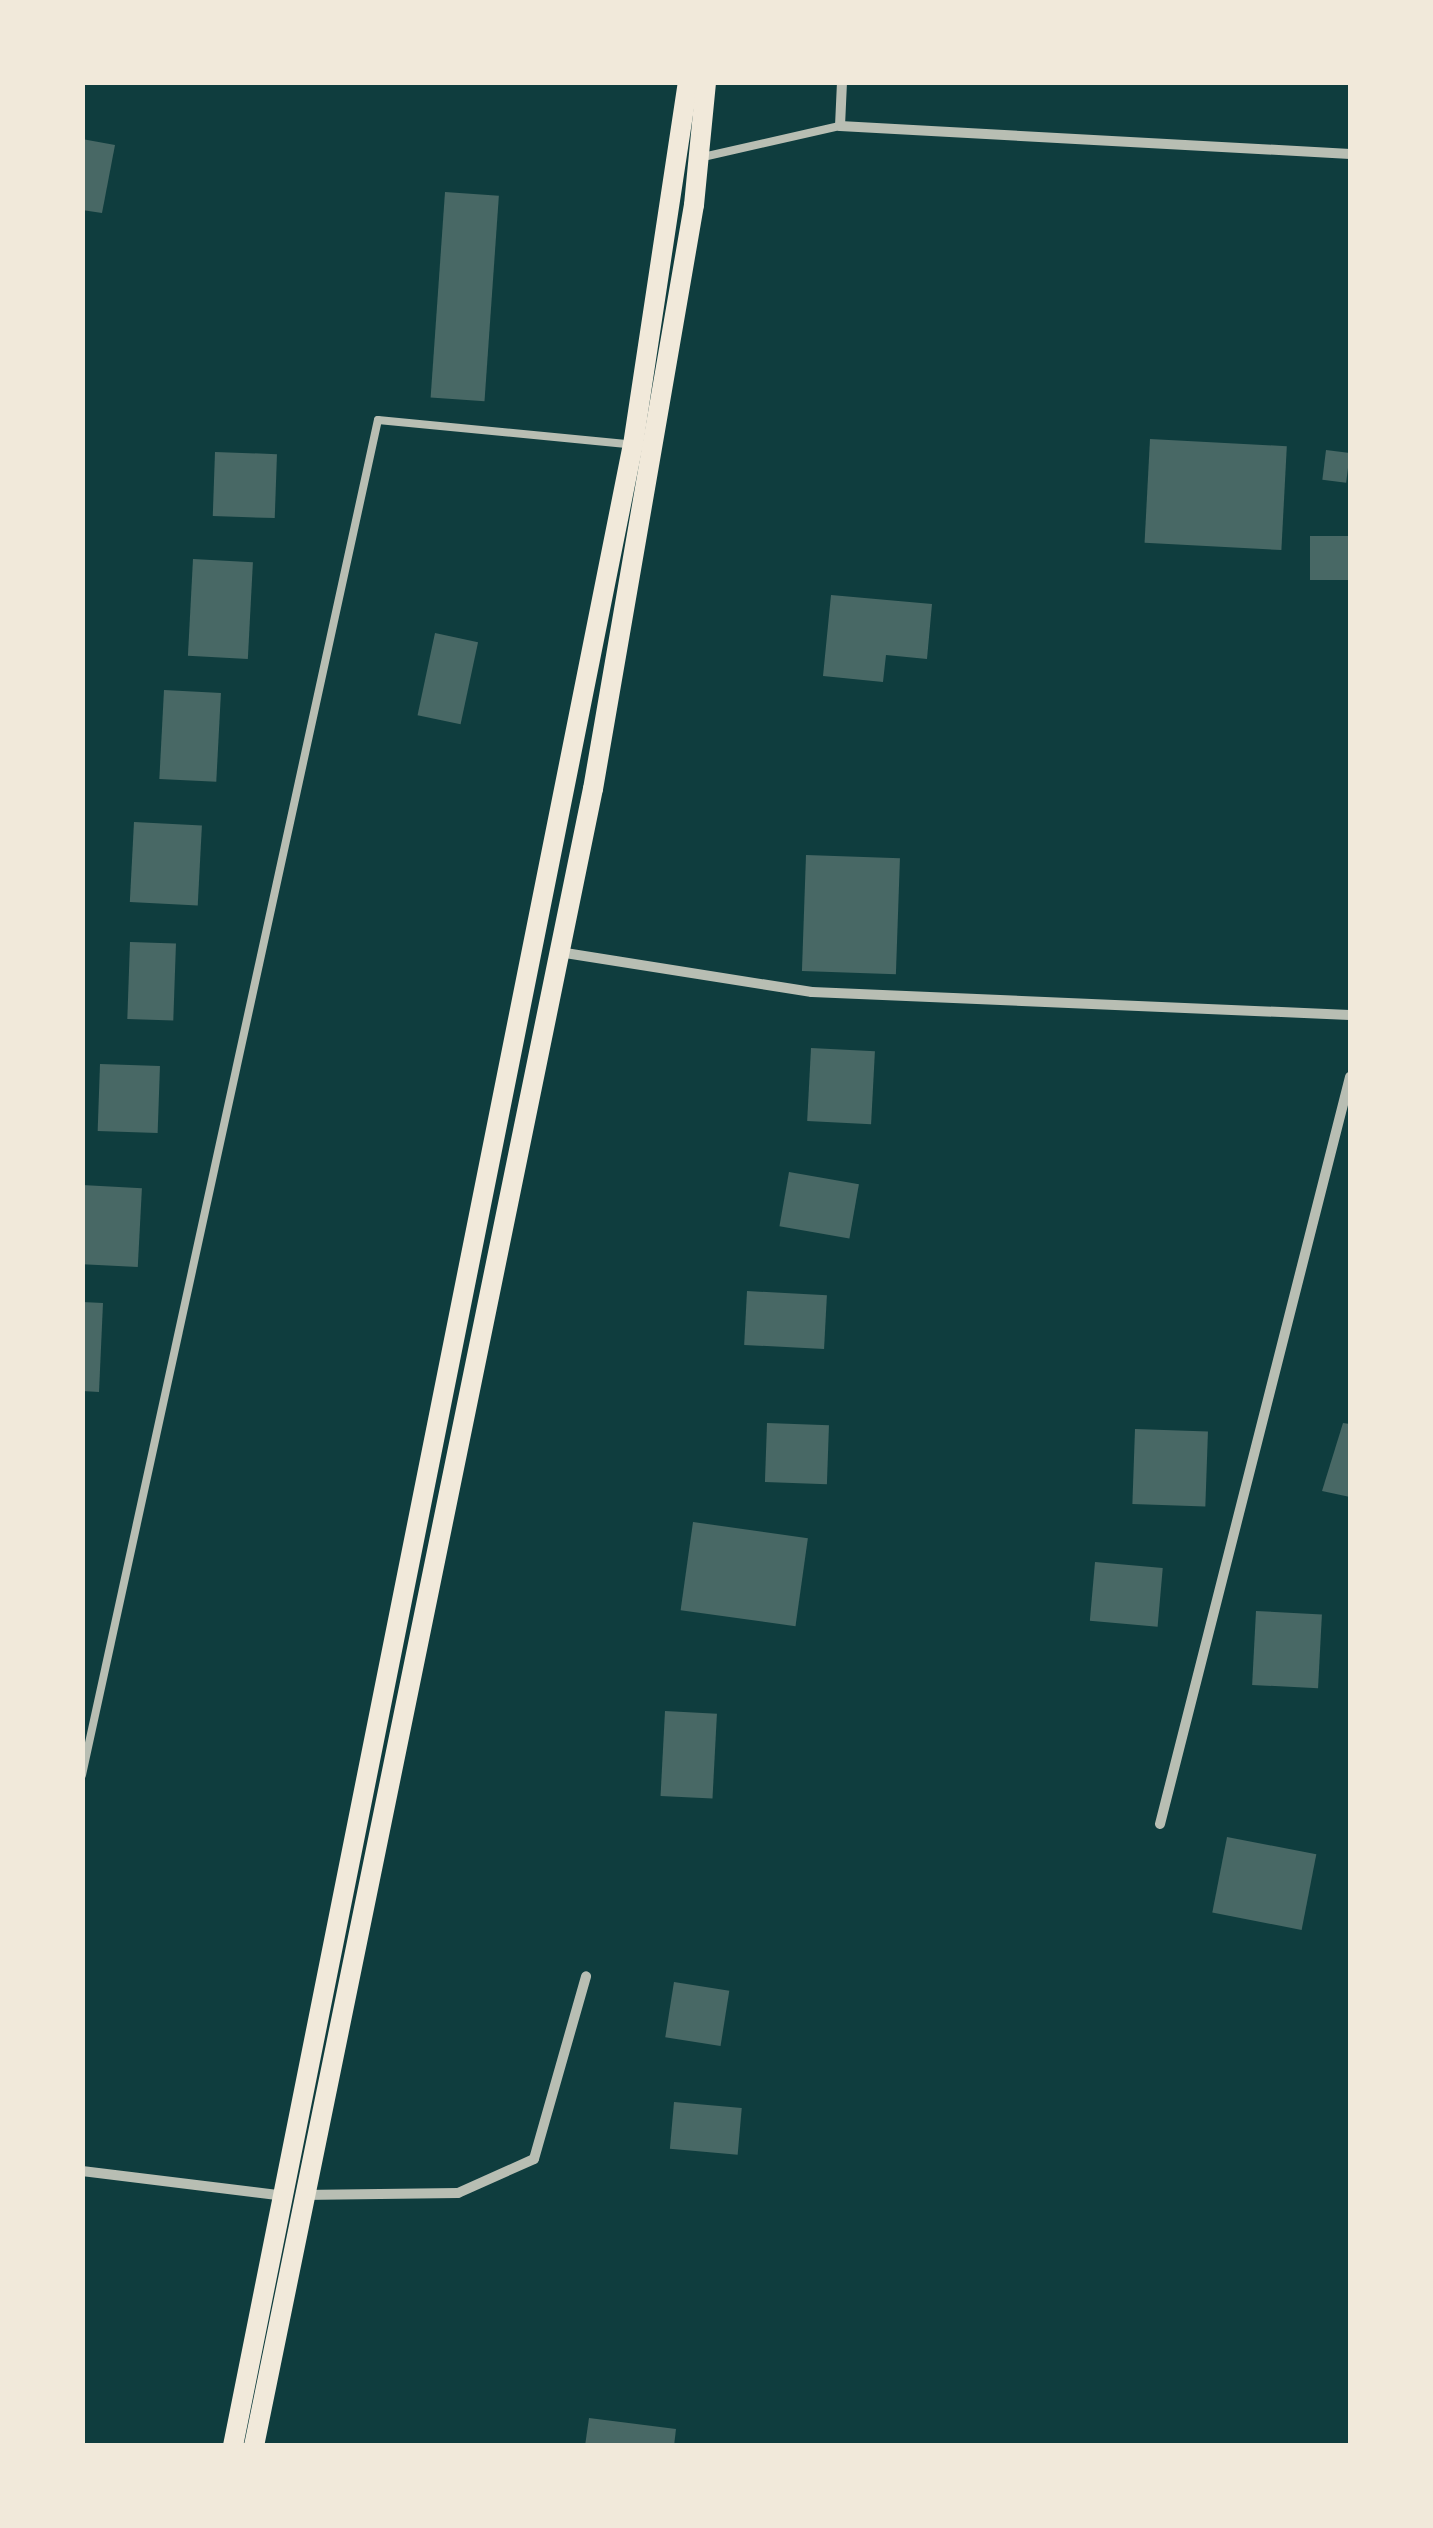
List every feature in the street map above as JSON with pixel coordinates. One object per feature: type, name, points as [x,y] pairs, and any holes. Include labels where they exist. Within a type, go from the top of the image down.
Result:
[{"type":"main road","points":[[254,2446],[295,2196],[633,445],[688,82]]},
{"type":"main road","points":[[234,2446],[295,2196],[558,952],[698,158],[706,82]]},
{"type":"street","points":[[842,82],[840,126],[1350,154]]},
{"type":"street","points":[[558,952],[812,992],[1350,1015]]},
{"type":"street","points":[[1160,1824],[1350,1077]]},
{"type":"street","points":[[82,2171],[295,2196],[458,2193],[534,2159],[586,1976]]},
{"type":"lane","points":[[698,158],[840,126]]},
{"type":"lane","points":[[82,1775],[378,420],[633,445]]},
{"type":"building","points":[[82,139],[115,145],[102,213],[82,210]]},
{"type":"building","points":[[445,192],[499,196],[484,401],[431,397]]},
{"type":"building","points":[[1150,439],[1287,446],[1281,550],[1145,543]]},
{"type":"building","points":[[1326,450],[1350,453],[1346,483],[1322,480]]},
{"type":"building","points":[[215,452],[277,454],[275,518],[213,516]]},
{"type":"building","points":[[1310,536],[1348,536],[1348,580],[1310,580]]},
{"type":"building","points":[[193,559],[253,562],[248,659],[188,656]]},
{"type":"building","points":[[831,595],[932,604],[927,659],[886,655],[883,682],[823,676]]},
{"type":"building","points":[[435,633],[478,642],[461,724],[418,715]]},
{"type":"building","points":[[164,690],[221,693],[216,782],[159,779]]},
{"type":"building","points":[[134,822],[202,826],[198,905],[130,902]]},
{"type":"building","points":[[806,855],[900,858],[896,974],[802,971]]},
{"type":"building","points":[[130,942],[176,944],[173,1021],[127,1019]]},
{"type":"building","points":[[811,1048],[875,1051],[871,1124],[807,1121]]},
{"type":"building","points":[[100,1064],[160,1066],[158,1133],[98,1131]]},
{"type":"building","points":[[789,1172],[859,1184],[849,1238],[779,1226]]},
{"type":"building","points":[[82,1185],[142,1188],[138,1267],[82,1264]]},
{"type":"building","points":[[747,1291],[827,1295],[824,1349],[744,1345]]},
{"type":"building","points":[[82,1302],[103,1303],[99,1392],[82,1391]]},
{"type":"building","points":[[767,1423],[829,1425],[827,1484],[765,1482]]},
{"type":"building","points":[[1343,1423],[1350,1424],[1350,1497],[1322,1491]]},
{"type":"building","points":[[1135,1429],[1208,1432],[1205,1507],[1132,1504]]},
{"type":"building","points":[[693,1522],[808,1538],[795,1626],[681,1610]]},
{"type":"building","points":[[1095,1562],[1163,1568],[1158,1627],[1090,1621]]},
{"type":"building","points":[[1256,1611],[1322,1614],[1318,1688],[1252,1685]]},
{"type":"building","points":[[665,1711],[717,1714],[712,1799],[661,1796]]},
{"type":"building","points":[[1227,1837],[1316,1854],[1302,1930],[1212,1913]]},
{"type":"building","points":[[674,1982],[729,1991],[721,2046],[665,2037]]},
{"type":"building","points":[[674,2102],[742,2108],[738,2155],[670,2149]]},
{"type":"building","points":[[589,2418],[676,2429],[674,2446],[585,2446]]}]
